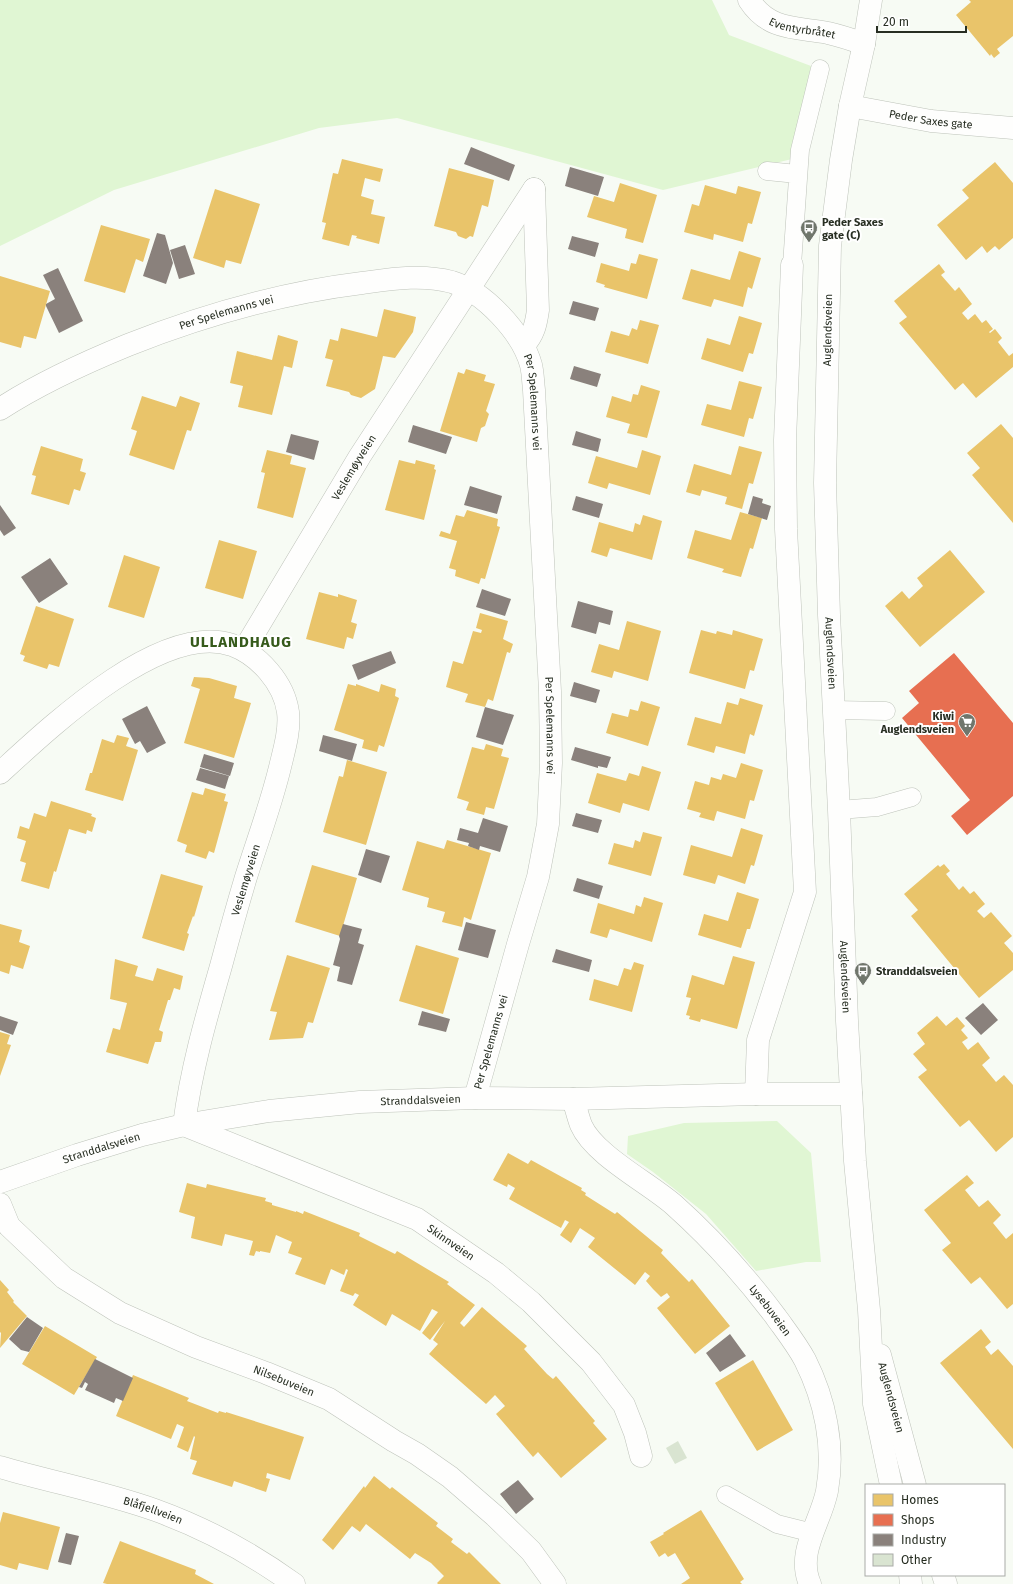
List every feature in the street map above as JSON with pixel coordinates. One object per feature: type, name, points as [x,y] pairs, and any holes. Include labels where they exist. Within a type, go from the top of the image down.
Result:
[{"type":"street","name":"Eventyrbråtet","points":[[749,0],[754,8],[768,20],[782,26],[830,33],[864,44]]},
{"type":"street","name":"Auglendsveien","points":[[871,0],[864,44],[840,160],[830,246],[825,483],[855,1161],[869,1310],[874,1404],[891,1484]]},
{"type":"street","name":"Peder Saxes gate","points":[[850,106],[931,121],[1013,128]]},
{"type":"street","name":"Per Spelemanns vei","points":[[468,289],[534,189],[538,310],[536,325],[531,337],[524,345]]},
{"type":"street","points":[[756,1094],[758,1040],[805,892],[786,529],[786,440],[792,266]]},
{"type":"street","name":"Per Spelemanns vei","points":[[0,409],[16,398],[83,363],[177,326],[262,300],[346,285],[405,277],[452,282],[468,289],[486,302],[510,325],[524,345],[531,365],[534,390],[550,691],[551,763],[548,824],[538,877],[475,1098]]},
{"type":"street","name":"Veslemøyveien","points":[[244,650],[360,456],[468,289]]},
{"type":"street","name":"Veslemøyveien","points":[[0,774],[47,730],[108,681],[174,648],[196,642],[223,642],[244,650],[260,662],[281,688],[288,710],[289,726],[275,788],[246,879],[198,1049],[188,1093],[184,1125]]},
{"type":"street","name":"Stranddalsveien","points":[[0,1182],[77,1155],[184,1125],[268,1111],[360,1102],[475,1098],[573,1099],[756,1094],[851,1094]]},
{"type":"street","name":"Lysebuveien","points":[[573,1099],[582,1126],[599,1149],[673,1204],[699,1228],[752,1285],[804,1359],[819,1391],[824,1410],[831,1463],[827,1492],[818,1523],[808,1544],[807,1578],[810,1584]]},
{"type":"street","name":"Skinnveien","points":[[184,1125],[417,1219],[496,1273],[531,1302],[591,1362],[624,1405],[635,1433],[641,1456]]},
{"type":"street","name":"Nilsebuveien","points":[[0,1204],[9,1226],[64,1278],[120,1313],[196,1347],[266,1373],[329,1399],[417,1454],[450,1477],[500,1521],[530,1551],[555,1584]]},
{"type":"street","name":"Auglendsveien","points":[[869,1310],[915,1484]]},
{"type":"street","name":"Blåfjellveien","points":[[0,1467],[99,1493],[147,1508],[201,1529],[264,1563],[294,1584]]},
{"type":"lane","points":[[792,266],[797,174],[800,150],[820,69]]},
{"type":"lane","points":[[767,171],[797,174]]},
{"type":"lane","points":[[834,710],[886,711]]},
{"type":"lane","points":[[839,810],[878,807],[912,797]]},
{"type":"lane","points":[[726,1495],[777,1524],[813,1533]]},
{"type":"green space","points":[[0,0],[712,0],[729,35],[811,66],[792,159],[663,190],[397,118],[319,128],[114,190],[0,246]]},
{"type":"green space","points":[[777,1121],[811,1153],[821,1262],[806,1262],[756,1271],[706,1214],[653,1172],[627,1154],[628,1136],[684,1123]]},
{"type":"building: Homes","points":[[969,0],[1013,0],[1013,36],[997,49],[1000,53],[994,58],[991,54],[990,56],[956,15],[971,2]]},
{"type":"building: Homes","points":[[342,159],[383,169],[380,182],[365,178],[361,196],[374,200],[371,214],[385,217],[379,244],[356,238],[357,236],[352,235],[349,246],[322,239],[326,223],[322,222],[333,173],[338,174]]},
{"type":"building: Homes","points":[[995,162],[1013,183],[1013,238],[999,250],[995,246],[987,253],[982,246],[966,260],[937,225],[969,198],[962,190]]},
{"type":"building: Homes","points":[[449,168],[494,180],[488,207],[482,205],[473,237],[470,236],[466,239],[458,236],[456,232],[434,226]]},
{"type":"building: Homes","points":[[620,183],[657,195],[643,243],[625,238],[627,229],[587,217],[594,196],[614,202]]},
{"type":"building: Homes","points":[[705,185],[736,194],[738,186],[761,192],[752,224],[748,223],[743,242],[714,234],[713,240],[684,232],[692,204],[699,206]]},
{"type":"building: Homes","points":[[215,189],[260,204],[241,264],[226,260],[224,268],[193,258]]},
{"type":"building: Homes","points":[[101,225],[150,239],[143,262],[136,259],[125,293],[84,281]]},
{"type":"building: Homes","points":[[739,251],[761,258],[752,289],[748,287],[743,307],[714,299],[711,307],[682,299],[691,269],[730,280]]},
{"type":"building: Homes","points":[[639,254],[658,259],[647,299],[604,287],[605,285],[596,282],[601,263],[629,271],[631,263],[636,264]]},
{"type":"building: Homes","points":[[939,264],[945,272],[941,275],[955,291],[959,287],[972,304],[962,313],[968,320],[975,314],[982,323],[986,320],[993,329],[989,332],[990,333],[995,329],[1002,338],[998,342],[1009,356],[1013,353],[1013,367],[976,398],[963,383],[955,390],[899,323],[907,317],[894,301]]},
{"type":"building: Homes","points":[[0,276],[50,291],[36,339],[24,336],[21,348],[0,342]]},
{"type":"building: Homes","points":[[384,309],[416,317],[413,332],[395,358],[383,356],[375,389],[361,398],[351,395],[349,392],[326,386],[333,360],[325,358],[330,339],[338,341],[341,328],[377,337]]},
{"type":"building: Homes","points":[[739,316],[762,323],[753,354],[749,353],[743,372],[701,359],[707,338],[730,345]]},
{"type":"building: Homes","points":[[640,320],[659,325],[648,364],[605,352],[611,331],[629,336],[632,328],[637,330]]},
{"type":"building: Homes","points":[[278,335],[298,341],[292,368],[284,366],[272,415],[238,407],[243,386],[230,383],[237,351],[272,360]]},
{"type":"building: Homes","points":[[466,369],[486,375],[484,381],[495,384],[486,411],[489,414],[485,426],[481,428],[477,442],[440,431],[458,372],[464,374]]},
{"type":"building: Homes","points":[[739,381],[762,387],[753,419],[749,418],[744,437],[701,425],[707,404],[731,410]]},
{"type":"building: Homes","points":[[641,385],[660,391],[647,438],[627,433],[630,424],[606,417],[612,396],[631,402],[633,394],[638,395]]},
{"type":"building: Homes","points":[[142,396],[176,407],[180,396],[200,403],[191,431],[187,430],[174,470],[129,455],[137,431],[131,429]]},
{"type":"building: Homes","points":[[1001,424],[1013,438],[1013,523],[972,475],[980,468],[967,453]]},
{"type":"building: Homes","points":[[41,446],[83,459],[80,471],[86,473],[80,491],[74,489],[69,505],[31,494],[36,476],[32,475]]},
{"type":"building: Homes","points":[[739,446],[762,452],[753,484],[749,483],[742,509],[725,504],[727,497],[702,490],[700,496],[686,492],[694,464],[731,475]]},
{"type":"building: Homes","points":[[267,450],[292,456],[290,464],[306,468],[293,518],[257,508],[265,473],[261,472]]},
{"type":"building: Homes","points":[[642,450],[661,456],[650,495],[609,483],[607,489],[588,483],[596,456],[637,468]]},
{"type":"building: Homes","points":[[399,460],[415,464],[416,460],[435,465],[434,469],[436,470],[424,520],[385,510]]},
{"type":"building: Homes","points":[[467,510],[498,519],[497,526],[500,527],[485,579],[481,578],[479,584],[455,576],[456,570],[449,568],[457,541],[439,536],[441,531],[450,534],[456,515],[464,517]]},
{"type":"building: Homes","points":[[740,512],[762,518],[753,549],[750,548],[741,577],[722,572],[724,569],[687,558],[695,530],[731,540]]},
{"type":"building: Homes","points":[[643,515],[662,521],[652,560],[610,548],[607,557],[591,552],[599,522],[633,532],[635,523],[640,525]]},
{"type":"building: Homes","points":[[219,540],[257,551],[243,599],[205,588]]},
{"type":"building: Homes","points":[[950,550],[985,592],[920,647],[885,606],[902,591],[909,599],[923,586],[917,578]]},
{"type":"building: Homes","points":[[124,555],[160,567],[144,618],[108,607]]},
{"type":"building: Homes","points":[[319,592],[338,597],[338,594],[357,600],[351,622],[357,624],[353,639],[347,637],[344,649],[306,639]]},
{"type":"building: Homes","points":[[36,606],[74,619],[59,667],[49,664],[47,669],[23,661],[25,656],[20,654]]},
{"type":"building: Homes","points":[[480,613],[508,621],[503,639],[513,644],[510,653],[507,652],[493,701],[488,699],[485,707],[465,702],[468,694],[446,687],[453,661],[463,664],[473,631],[481,633],[482,630],[476,628]]},
{"type":"building: Homes","points":[[627,621],[661,631],[648,681],[614,671],[612,678],[591,672],[599,644],[619,650]]},
{"type":"building: Homes","points":[[701,630],[716,634],[717,631],[732,635],[733,630],[763,639],[754,671],[750,670],[745,689],[689,673]]},
{"type":"building: Homes","points":[[194,677],[209,678],[237,686],[234,698],[251,703],[234,758],[184,743],[200,689],[191,686]]},
{"type":"building: Homes","points":[[348,684],[356,686],[356,684],[379,692],[381,684],[396,689],[395,696],[399,698],[384,747],[379,745],[377,752],[362,748],[364,740],[334,730]]},
{"type":"building: Homes","points":[[740,698],[763,705],[754,736],[750,734],[745,754],[716,746],[714,753],[687,745],[695,717],[721,724],[727,702],[738,705]]},
{"type":"building: Homes","points":[[641,701],[660,707],[648,746],[606,733],[612,713],[628,717],[630,709],[638,711]]},
{"type":"building: Homes","points":[[117,735],[129,738],[126,746],[138,750],[123,801],[85,790],[90,773],[92,773],[102,739],[114,743]]},
{"type":"building: Homes","points":[[486,744],[503,749],[501,756],[509,758],[494,809],[486,807],[484,815],[466,810],[469,802],[457,798],[472,747],[484,750]]},
{"type":"building: Homes","points":[[347,760],[387,772],[366,845],[323,832],[339,776],[343,777]]},
{"type":"building: Homes","points":[[741,763],[763,770],[754,801],[750,800],[745,819],[717,811],[714,821],[699,817],[701,813],[687,809],[695,781],[709,785],[711,777],[721,780],[723,774],[736,778]]},
{"type":"building: Homes","points":[[642,766],[661,772],[649,811],[623,803],[620,813],[588,803],[597,773],[626,781],[629,773],[639,776]]},
{"type":"building: Homes","points":[[205,788],[226,794],[224,801],[228,802],[214,853],[209,851],[206,859],[185,852],[187,845],[177,841],[192,792],[203,795]]},
{"type":"building: Homes","points":[[51,801],[92,814],[91,816],[96,818],[92,832],[87,830],[86,834],[69,829],[56,872],[54,871],[49,889],[21,881],[26,863],[20,861],[26,841],[17,838],[20,826],[29,829],[34,813],[46,817]]},
{"type":"building: Homes","points":[[741,828],[763,835],[754,866],[751,865],[745,884],[718,875],[715,884],[683,875],[691,845],[732,857]]},
{"type":"building: Homes","points":[[643,832],[662,837],[651,876],[608,864],[614,843],[633,848],[635,840],[640,842]]},
{"type":"building: Homes","points":[[447,840],[491,853],[471,920],[464,917],[462,927],[442,922],[445,912],[427,907],[429,898],[402,890],[417,841],[444,849]]},
{"type":"building: Homes","points":[[944,864],[950,871],[946,874],[959,890],[963,886],[970,894],[974,891],[985,904],[977,911],[984,918],[991,912],[1012,936],[1004,943],[1013,953],[1013,970],[979,998],[911,916],[918,910],[904,894],[938,865],[940,867]]},
{"type":"building: Homes","points":[[312,865],[357,878],[340,936],[295,922]]},
{"type":"building: Homes","points":[[161,874],[203,886],[194,917],[193,916],[187,933],[189,934],[184,951],[142,938]]},
{"type":"building: Homes","points":[[737,892],[759,899],[750,929],[747,929],[741,948],[698,935],[704,914],[728,921]]},
{"type":"building: Homes","points":[[644,897],[663,903],[652,942],[610,929],[607,938],[590,933],[598,903],[634,914],[636,905],[641,907]]},
{"type":"building: Homes","points":[[0,924],[22,930],[19,942],[30,946],[23,969],[11,965],[9,974],[0,971]]},
{"type":"building: Homes","points":[[416,945],[459,958],[443,1014],[399,1001]]},
{"type":"building: Homes","points":[[287,955],[330,968],[313,1023],[308,1022],[303,1038],[269,1040],[277,1012],[270,1011]]},
{"type":"building: Homes","points":[[733,956],[755,962],[737,1029],[701,1019],[700,1022],[689,1019],[690,1016],[686,1015],[691,998],[686,997],[692,975],[724,985]]},
{"type":"building: Homes","points":[[115,959],[138,966],[135,976],[153,981],[157,968],[183,976],[180,990],[174,988],[170,1000],[168,1000],[159,1030],[163,1032],[161,1042],[155,1042],[148,1064],[106,1052],[113,1028],[120,1030],[127,1003],[110,999]]},
{"type":"building: Homes","points":[[634,962],[644,965],[632,1012],[589,1000],[594,979],[618,986],[624,968],[631,970]]},
{"type":"building: Homes","points":[[937,1016],[946,1026],[957,1017],[965,1026],[961,1030],[968,1038],[962,1042],[968,1050],[978,1042],[990,1058],[982,1065],[996,1082],[1004,1075],[1013,1085],[1013,1137],[996,1152],[969,1120],[960,1127],[918,1077],[927,1070],[913,1054],[925,1044],[917,1033]]},
{"type":"building: Homes","points":[[0,1032],[10,1035],[7,1044],[11,1045],[0,1076]]},
{"type":"building: Homes","points":[[508,1153],[528,1164],[531,1160],[582,1188],[581,1190],[586,1193],[585,1195],[615,1214],[617,1212],[663,1250],[661,1253],[689,1282],[692,1279],[730,1326],[695,1354],[657,1308],[670,1297],[667,1293],[661,1297],[653,1289],[646,1281],[650,1276],[645,1272],[635,1285],[588,1247],[595,1238],[580,1228],[571,1243],[560,1235],[569,1222],[565,1220],[561,1228],[509,1199],[515,1188],[508,1184],[507,1187],[493,1180]]},
{"type":"building: Homes","points":[[967,1175],[974,1183],[965,1190],[979,1207],[988,1200],[1001,1215],[993,1223],[1006,1239],[1013,1233],[1013,1304],[1007,1309],[980,1277],[971,1284],[942,1250],[951,1243],[924,1210]]},
{"type":"building: Homes","points":[[187,1183],[206,1188],[207,1184],[266,1198],[265,1201],[272,1203],[272,1205],[303,1214],[304,1211],[360,1233],[359,1236],[395,1254],[397,1251],[449,1282],[447,1284],[475,1305],[460,1323],[464,1327],[482,1307],[527,1346],[524,1349],[547,1374],[553,1379],[556,1376],[595,1421],[593,1423],[607,1439],[561,1478],[538,1452],[533,1457],[496,1414],[505,1406],[495,1395],[486,1404],[429,1354],[438,1344],[433,1340],[445,1321],[430,1340],[422,1333],[438,1312],[432,1309],[420,1331],[392,1314],[386,1326],[353,1305],[359,1295],[355,1293],[353,1296],[340,1291],[348,1270],[346,1269],[344,1275],[331,1269],[325,1285],[295,1274],[302,1258],[288,1253],[292,1242],[276,1235],[270,1253],[256,1251],[254,1256],[249,1255],[253,1241],[225,1234],[222,1246],[191,1238],[195,1217],[179,1212]]},
{"type":"building: Homes","points":[[0,1280],[9,1290],[7,1292],[14,1301],[13,1302],[27,1316],[0,1348],[1,1333]]},
{"type":"building: Homes","points":[[45,1326],[97,1357],[74,1395],[22,1364]]},
{"type":"building: Homes","points":[[981,1329],[991,1342],[985,1347],[991,1355],[998,1349],[1013,1366],[1013,1449],[940,1363]]},
{"type":"building: Homes","points":[[753,1360],[793,1430],[757,1451],[715,1383]]},
{"type":"building: Homes","points":[[133,1375],[189,1398],[187,1401],[218,1413],[219,1411],[226,1412],[304,1437],[290,1480],[267,1473],[266,1478],[270,1479],[266,1492],[234,1481],[232,1487],[192,1474],[197,1461],[190,1459],[195,1437],[194,1436],[188,1452],[177,1447],[184,1427],[177,1424],[171,1439],[116,1416]]},
{"type":"building: Homes","points":[[374,1476],[390,1489],[392,1487],[438,1523],[436,1526],[453,1539],[451,1542],[467,1554],[469,1552],[501,1584],[438,1584],[437,1583],[444,1576],[431,1563],[415,1553],[410,1559],[366,1524],[360,1532],[352,1526],[333,1550],[322,1540],[364,1486],[365,1488]]},
{"type":"building: Homes","points":[[701,1510],[744,1579],[740,1582],[742,1584],[681,1584],[690,1578],[675,1553],[668,1557],[665,1553],[659,1557],[650,1542]]},
{"type":"building: Homes","points":[[3,1512],[60,1527],[48,1570],[19,1563],[17,1570],[0,1565],[0,1523]]},
{"type":"building: Homes","points":[[120,1541],[196,1570],[195,1574],[214,1584],[103,1583]]},
{"type":"building: Shops","points":[[954,653],[1013,723],[1013,796],[967,835],[951,816],[970,800],[902,718],[919,703],[909,691]]},
{"type":"building: Industry","points":[[471,147],[515,165],[509,181],[464,164]]},
{"type":"building: Industry","points":[[570,167],[604,177],[598,196],[565,186]]},
{"type":"building: Industry","points":[[157,233],[165,235],[173,263],[166,284],[143,276]]},
{"type":"building: Industry","points":[[572,236],[599,243],[595,257],[568,249]]},
{"type":"building: Industry","points":[[185,245],[195,274],[179,279],[170,250]]},
{"type":"building: Industry","points":[[58,268],[83,321],[59,333],[46,306],[46,304],[55,299],[43,275]]},
{"type":"building: Industry","points":[[573,301],[599,308],[595,321],[569,314]]},
{"type":"building: Industry","points":[[574,366],[601,374],[597,387],[570,379]]},
{"type":"building: Industry","points":[[413,425],[452,437],[446,454],[408,442]]},
{"type":"building: Industry","points":[[576,431],[601,439],[598,452],[572,445]]},
{"type":"building: Industry","points":[[291,434],[319,441],[314,460],[286,452]]},
{"type":"building: Industry","points":[[470,486],[502,496],[497,514],[464,505]]},
{"type":"building: Industry","points":[[576,496],[603,504],[599,518],[572,510]]},
{"type":"building: Industry","points":[[753,496],[763,499],[762,503],[771,506],[767,520],[748,514]]},
{"type":"building: Industry","points":[[0,505],[16,528],[4,536],[0,530]]},
{"type":"building: Industry","points":[[50,558],[68,584],[39,603],[21,577]]},
{"type":"building: Industry","points":[[482,589],[511,599],[505,616],[476,607]]},
{"type":"building: Industry","points":[[578,601],[613,611],[610,625],[599,622],[596,634],[571,627]]},
{"type":"building: Industry","points":[[391,651],[396,663],[358,680],[352,665]]},
{"type":"building: Industry","points":[[574,682],[600,690],[596,703],[570,696]]},
{"type":"building: Industry","points":[[147,706],[166,743],[147,753],[140,741],[135,744],[122,719]]},
{"type":"building: Industry","points":[[485,707],[514,715],[503,745],[476,737]]},
{"type":"building: Industry","points":[[323,735],[357,744],[352,761],[319,751]]},
{"type":"building: Industry","points":[[575,747],[611,757],[607,768],[598,766],[598,768],[571,760]]},
{"type":"building: Industry","points":[[204,754],[234,763],[230,776],[200,767]]},
{"type":"building: Industry","points":[[200,768],[229,776],[225,789],[196,780]]},
{"type":"building: Industry","points":[[576,813],[602,820],[598,833],[572,826]]},
{"type":"building: Industry","points":[[483,818],[508,826],[500,852],[480,846],[479,850],[468,846],[469,843],[457,840],[460,828],[478,833]]},
{"type":"building: Industry","points":[[366,849],[390,856],[381,883],[358,875]]},
{"type":"building: Industry","points":[[577,878],[603,886],[599,899],[573,891]]},
{"type":"building: Industry","points":[[466,922],[496,930],[488,958],[458,950]]},
{"type":"building: Industry","points":[[343,924],[362,929],[358,943],[364,945],[352,985],[337,981],[340,967],[333,965]]},
{"type":"building: Industry","points":[[556,949],[592,960],[589,972],[552,962]]},
{"type":"building: Industry","points":[[983,1003],[998,1020],[981,1035],[965,1018]]},
{"type":"building: Industry","points":[[422,1011],[450,1019],[446,1032],[418,1025]]},
{"type":"building: Industry","points":[[0,1016],[18,1022],[13,1035],[0,1030]]},
{"type":"building: Industry","points":[[27,1317],[43,1328],[29,1352],[21,1350],[9,1339]]},
{"type":"building: Industry","points":[[730,1334],[746,1356],[720,1372],[706,1353]]},
{"type":"building: Industry","points":[[95,1359],[133,1378],[123,1401],[116,1398],[114,1403],[85,1390],[88,1384],[85,1382],[82,1388],[79,1387]]},
{"type":"building: Industry","points":[[518,1480],[534,1499],[516,1514],[500,1494]]},
{"type":"building: Industry","points":[[66,1533],[79,1536],[71,1565],[58,1562]]},
{"type":"building: Other","points":[[678,1441],[687,1458],[675,1464],[666,1448]]},
{"type":"place","name":"Peder Saxes gate (C)","points":[[809,243]]},
{"type":"place","name":"Kiwi Auglendsveien","points":[[967,737]]},
{"type":"place","name":"Stranddalsveien","points":[[863,986]]},
{"type":"district","name":"ULLANDHAUG","points":[[241,642]]}]
